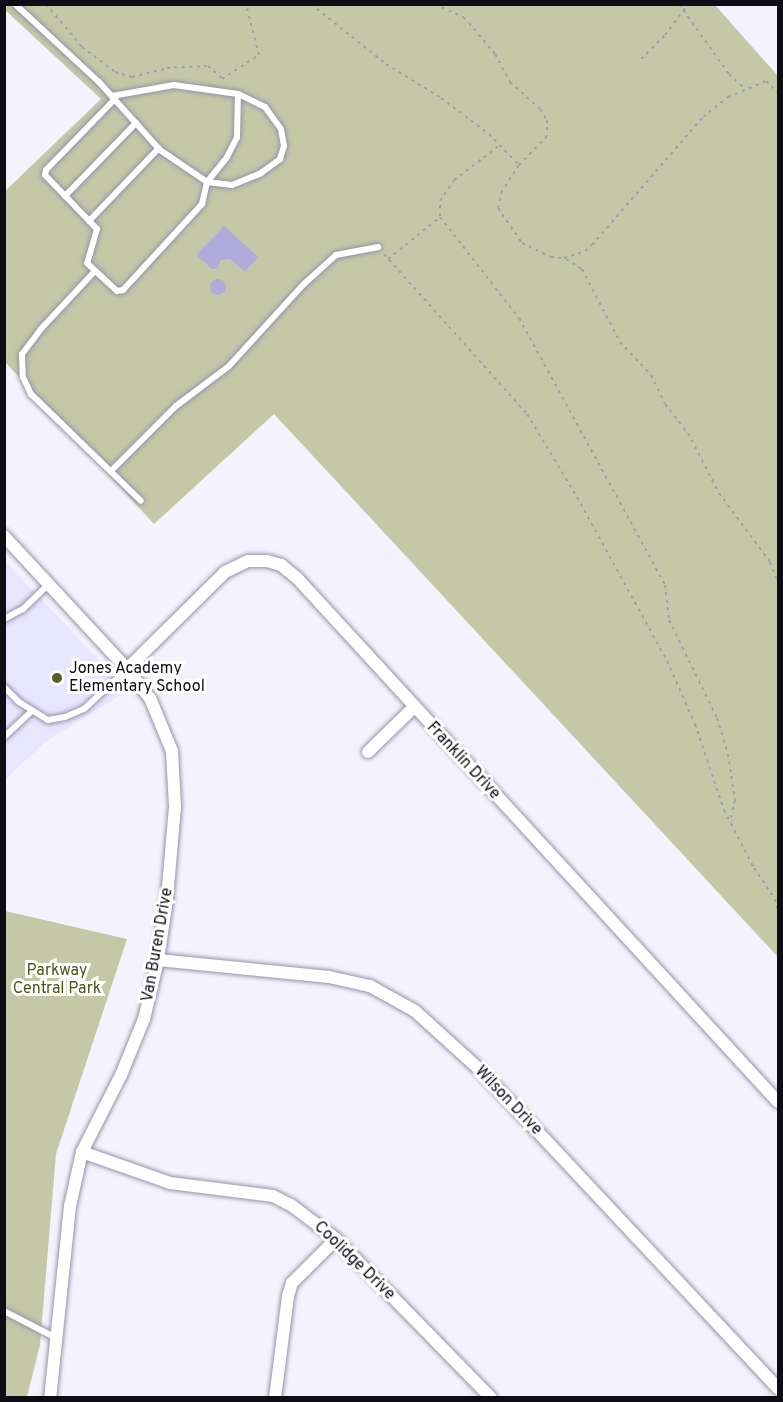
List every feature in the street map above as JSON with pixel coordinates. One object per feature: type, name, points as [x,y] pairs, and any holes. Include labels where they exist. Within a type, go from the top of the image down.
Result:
[{"type":"street","name":"Van Buren Drive","points":[[4,536],[127,669],[150,698],[172,751],[174,807],[167,899],[158,960],[144,1019],[121,1075],[82,1152],[70,1206],[51,1398]]},
{"type":"street","name":"Franklin Drive","points":[[127,669],[225,572],[248,561],[267,561],[281,565],[297,578],[778,1102]]},
{"type":"street","points":[[368,752],[414,707]]},
{"type":"street","name":"Wilson Drive","points":[[158,960],[329,977],[370,986],[415,1011],[480,1070],[778,1389]]},
{"type":"street","name":"Coolidge Drive","points":[[82,1152],[170,1183],[273,1196],[303,1213],[336,1239],[491,1398]]},
{"type":"street","points":[[275,1398],[288,1296],[292,1282],[336,1239]]},
{"type":"lane","points":[[15,4],[114,97],[159,148],[207,182],[232,185],[261,173],[280,159],[284,146],[281,129],[265,107],[238,94],[174,85],[114,97],[46,170],[45,175],[97,229],[87,263],[117,291],[123,290],[202,204],[207,182],[226,157],[237,137],[238,94]]},
{"type":"lane","points":[[65,196],[136,123]]},
{"type":"lane","points":[[89,221],[159,148]]},
{"type":"lane","points":[[111,471],[176,406],[229,366],[304,284],[336,255],[378,247]]},
{"type":"lane","points":[[95,271],[41,329],[22,354],[23,377],[31,394],[141,501]]},
{"type":"lane","points":[[4,619],[23,609],[49,583]]},
{"type":"lane","points":[[4,687],[32,711],[48,720],[65,717],[84,709],[127,669]]},
{"type":"lane","points":[[4,698],[10,692]]},
{"type":"lane","points":[[4,737],[32,711]]},
{"type":"lane","points":[[4,1311],[57,1339]]},
{"type":"path","points":[[46,4],[82,47],[115,72],[132,77],[167,68],[208,66],[238,94]]},
{"type":"path","points":[[222,79],[259,55],[246,4]]},
{"type":"path","points":[[311,4],[386,64],[441,98],[489,134],[519,165]]},
{"type":"path","points":[[435,4],[464,17],[495,54],[510,82],[540,109],[547,120],[547,136],[519,165],[502,191],[498,208],[522,243],[551,257],[564,258],[577,263],[587,276],[620,342],[651,375],[665,404],[688,433],[731,511],[770,562],[778,583]]},
{"type":"path","points":[[679,4],[729,74],[745,89]]},
{"type":"path","points":[[641,59],[688,4]]},
{"type":"path","points":[[564,258],[585,251],[592,245],[703,117],[728,97],[766,81],[778,93]]},
{"type":"path","points":[[500,145],[454,180],[440,201],[440,217],[519,318],[664,585],[669,620],[717,718],[728,754],[735,800],[730,823]]},
{"type":"path","points":[[388,259],[440,217]]},
{"type":"path","points":[[378,247],[527,414],[577,497],[667,661],[695,724],[712,779],[730,823],[754,868],[777,899],[778,911]]},
{"type":"shaded area","points":[[224,226],[258,257],[245,272],[230,259],[221,260],[217,269],[212,269],[196,255]]},
{"type":"shaded area","points":[[215,279],[221,279],[226,287],[224,293],[215,295],[210,290],[210,284]]},
{"type":"shaded area","name":"Jones Academy Elementary School","points":[[5,561],[99,660],[121,695],[45,742],[5,780]]},
{"type":"green space","points":[[5,5],[715,5],[778,76],[778,957],[274,414],[154,524],[5,362],[5,191],[101,99],[5,10]]},
{"type":"green space","name":"Parkway Central Park","points":[[5,911],[127,939],[56,1154],[40,1345],[27,1397],[5,1398]]},
{"type":"place","name":"Jones Academy Elementary School","points":[[57,678]]}]
